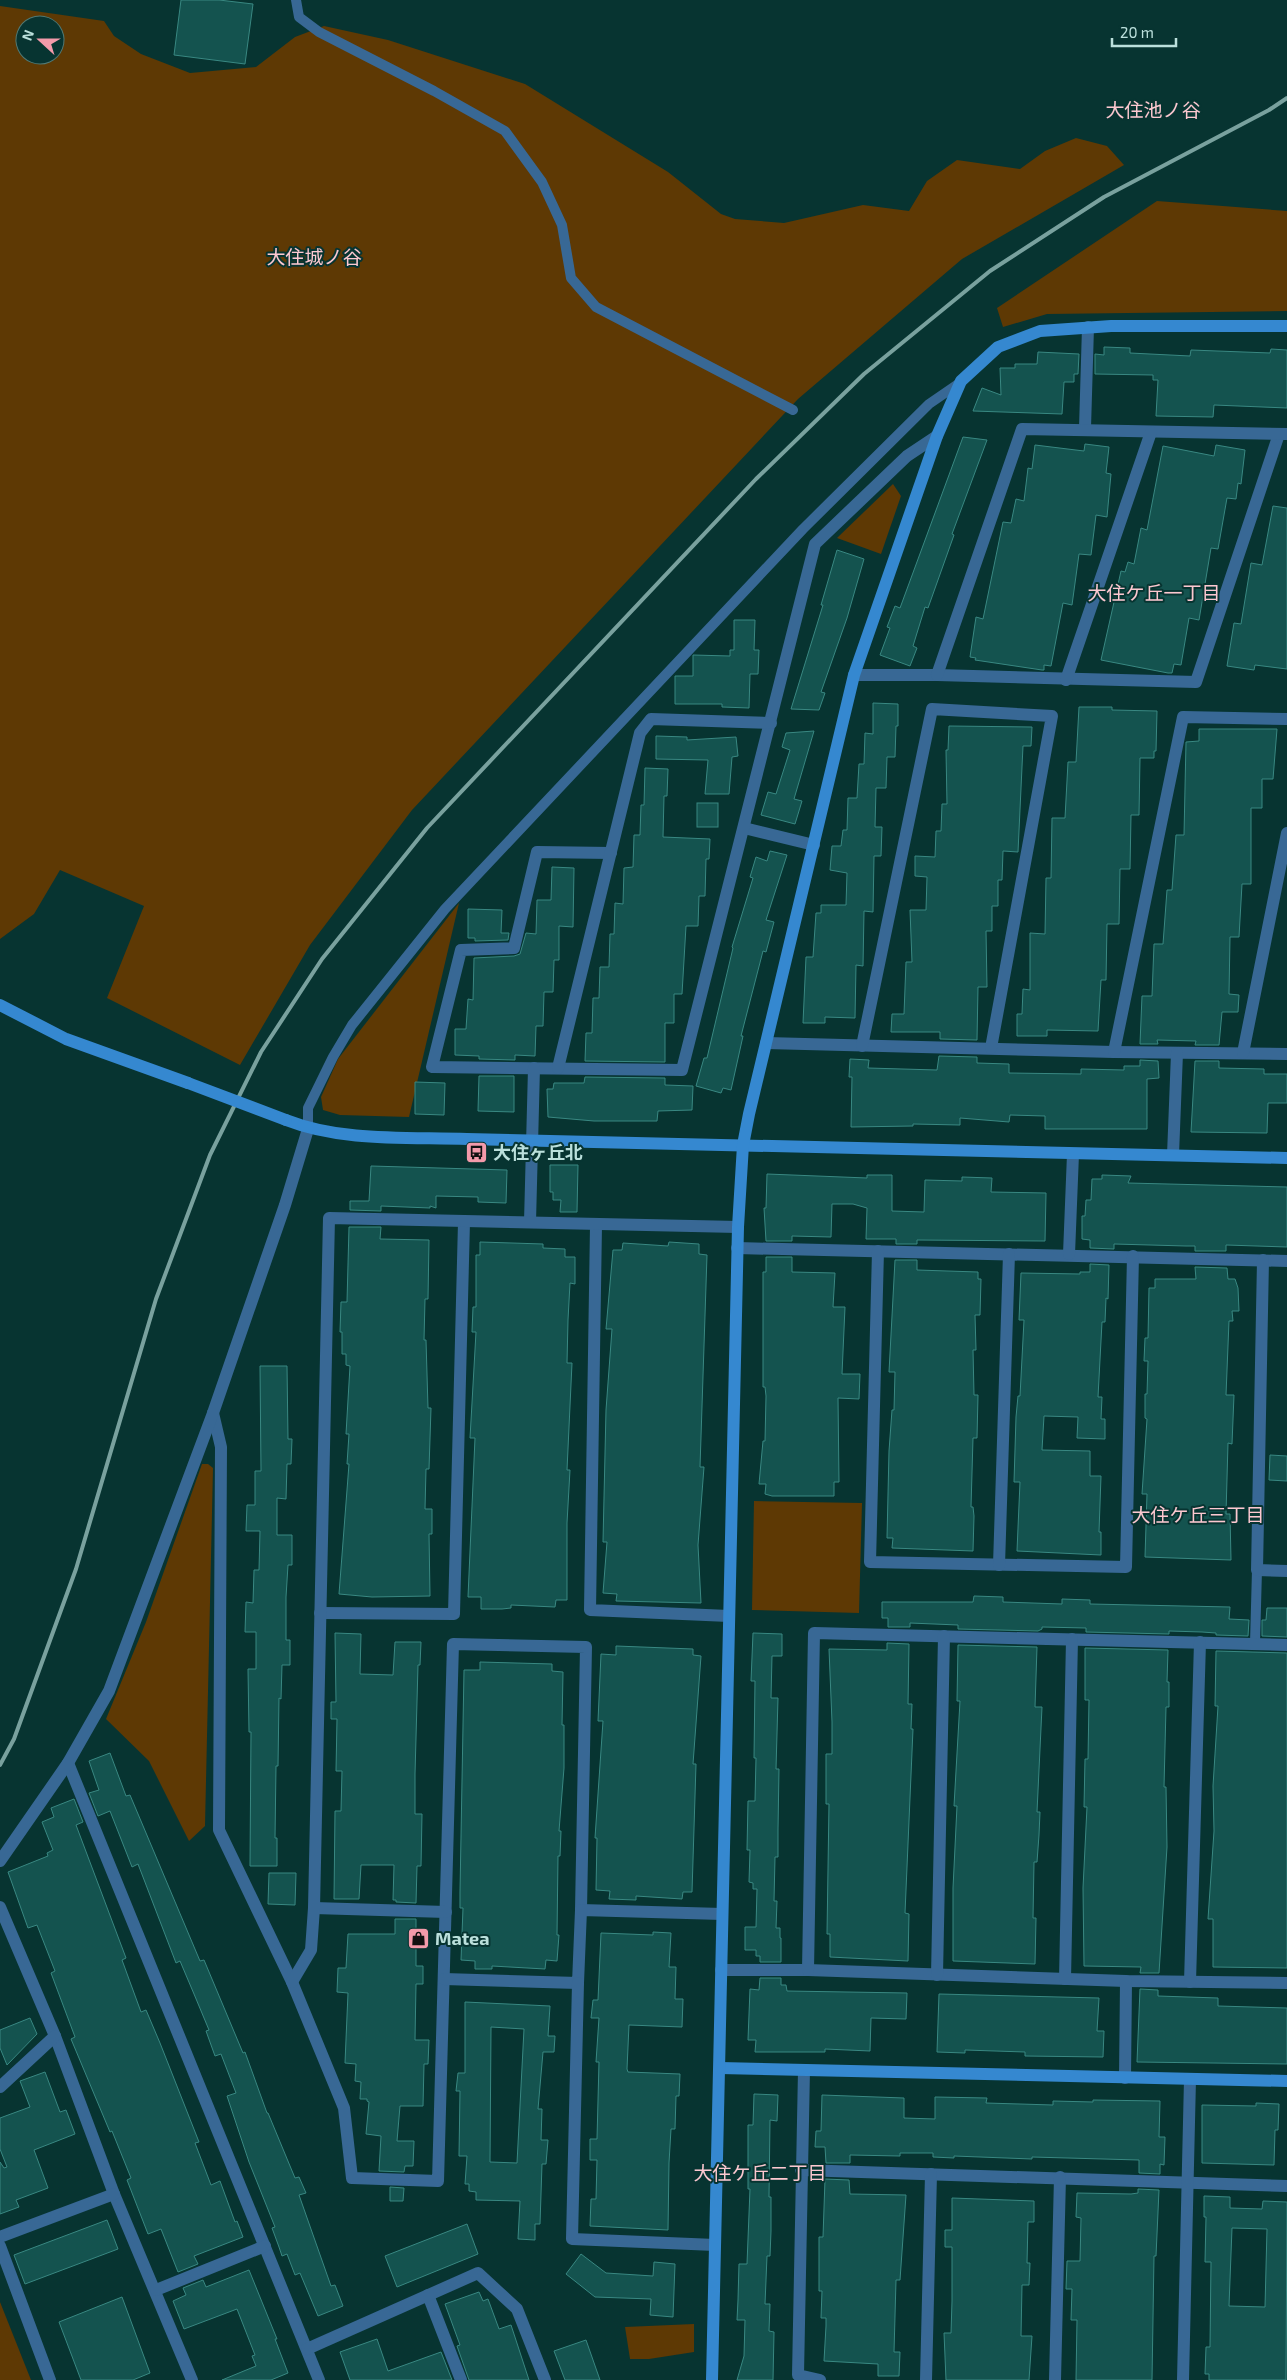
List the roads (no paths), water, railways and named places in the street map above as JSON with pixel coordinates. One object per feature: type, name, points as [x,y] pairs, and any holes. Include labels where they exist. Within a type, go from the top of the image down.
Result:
[{"type":"street","points":[[712,2380],[737,1248],[743,1145],[854,675],[937,436],[961,381],[998,347],[1040,331],[1088,327],[1287,326]]},
{"type":"street","points":[[1085,428],[1088,327]]},
{"type":"street","points":[[854,675],[937,675],[1066,680],[1196,682],[1283,434],[1151,432],[1085,428],[1022,429],[937,675]]},
{"type":"street","points":[[1066,680],[1151,432]]},
{"type":"street","points":[[611,852],[537,852],[514,948],[461,950],[432,1066],[682,1070],[815,544],[907,456],[937,436]]},
{"type":"street","points":[[862,1046],[932,709],[1052,716],[991,1048]]},
{"type":"street","points":[[1114,1052],[1183,717],[1287,719]]},
{"type":"street","points":[[558,1068],[640,733],[651,719],[771,724]]},
{"type":"street","points":[[744,828],[814,845]]},
{"type":"street","points":[[1243,1053],[1287,833]]},
{"type":"street","points":[[0,1005],[66,1038],[308,1129],[352,1134],[531,1141],[1287,1158]]},
{"type":"street","points":[[766,1043],[1114,1052],[1287,1054]]},
{"type":"street","points":[[1173,1156],[1177,1053]]},
{"type":"street","points":[[530,1222],[534,1068]]},
{"type":"street","points":[[0,1861],[68,1763],[108,1691],[213,1413],[285,1205],[308,1129]]},
{"type":"street","points":[[1069,1254],[1073,1154]]},
{"type":"street","points":[[292,1982],[311,1950],[314,1908],[329,1218],[530,1222],[596,1226],[738,1227]]},
{"type":"street","points":[[320,1613],[454,1614],[464,1222]]},
{"type":"street","points":[[596,1226],[590,1610],[729,1616]]},
{"type":"street","points":[[737,1248],[1069,1254],[1287,1261]]},
{"type":"street","points":[[878,1251],[870,1562],[999,1565],[1126,1567],[1133,1256]]},
{"type":"street","points":[[999,1565],[1009,1254]]},
{"type":"street","points":[[1262,1260],[1257,1570],[1287,1571]]},
{"type":"street","points":[[213,1413],[221,1447],[219,1830],[292,1982],[344,2108],[352,2178],[438,2180],[453,1644],[586,1647],[572,2239],[715,2245]]},
{"type":"street","points":[[808,1970],[814,1633],[1287,1645]]},
{"type":"street","points":[[937,1975],[944,1636]]},
{"type":"street","points":[[1065,1979],[1072,1639]]},
{"type":"street","points":[[1190,1982],[1200,1642]]},
{"type":"street","points":[[68,1763],[320,2380]]},
{"type":"street","points":[[0,1907],[55,2036],[114,2194],[156,2290],[192,2380]]},
{"type":"street","points":[[314,1908],[446,1912]]},
{"type":"street","points":[[580,1910],[722,1914]]},
{"type":"street","points":[[721,1970],[808,1970],[1126,1981],[1287,1983]]},
{"type":"street","points":[[444,1979],[578,1983]]},
{"type":"street","points":[[1125,2078],[1126,1981]]},
{"type":"street","points":[[0,2087],[55,2036]]},
{"type":"street","points":[[720,2068],[1287,2081]]},
{"type":"street","points":[[804,2070],[798,2375],[820,2380]]},
{"type":"street","points":[[1183,2380],[1190,2079]]},
{"type":"street","points":[[801,2170],[1188,2181],[1287,2186]]},
{"type":"street","points":[[926,2380],[931,2174]]},
{"type":"street","points":[[1055,2380],[1060,2177]]},
{"type":"street","points":[[0,2237],[114,2194]]},
{"type":"street","points":[[0,2246],[50,2380]]},
{"type":"street","points":[[156,2290],[265,2246]]},
{"type":"street","points":[[307,2350],[478,2273],[517,2309],[545,2380]]},
{"type":"street","points":[[428,2295],[461,2380]]},
{"type":"lane","points":[[296,0],[299,17],[319,32],[434,91],[505,131],[542,182],[562,225],[571,278],[596,307],[793,410]]},
{"type":"lane","points":[[308,1129],[308,1108],[332,1057],[352,1025],[445,909],[803,529],[929,404],[961,381]]},
{"type":"lane","points":[[1255,1644],[1257,1570]]},
{"type":"railway","points":[[0,1765],[14,1739],[76,1569],[156,1299],[210,1155],[261,1052],[322,959],[427,828],[756,479],[864,374],[990,271],[1104,197],[1269,110],[1287,98]]},
{"type":"place","name":"大住ヶ丘北","points":[[477,1153]]},
{"type":"place","name":"Matea","points":[[419,1939]]},
{"type":"district","name":"大住池ノ谷","points":[[1153,110]]},
{"type":"district","name":"大住城ノ谷","points":[[314,257]]},
{"type":"district","name":"大住ケ丘一丁目","points":[[1154,593]]},
{"type":"district","name":"大住ケ丘三丁目","points":[[1198,1515]]},
{"type":"district","name":"大住ケ丘二丁目","points":[[760,2173]]}]
